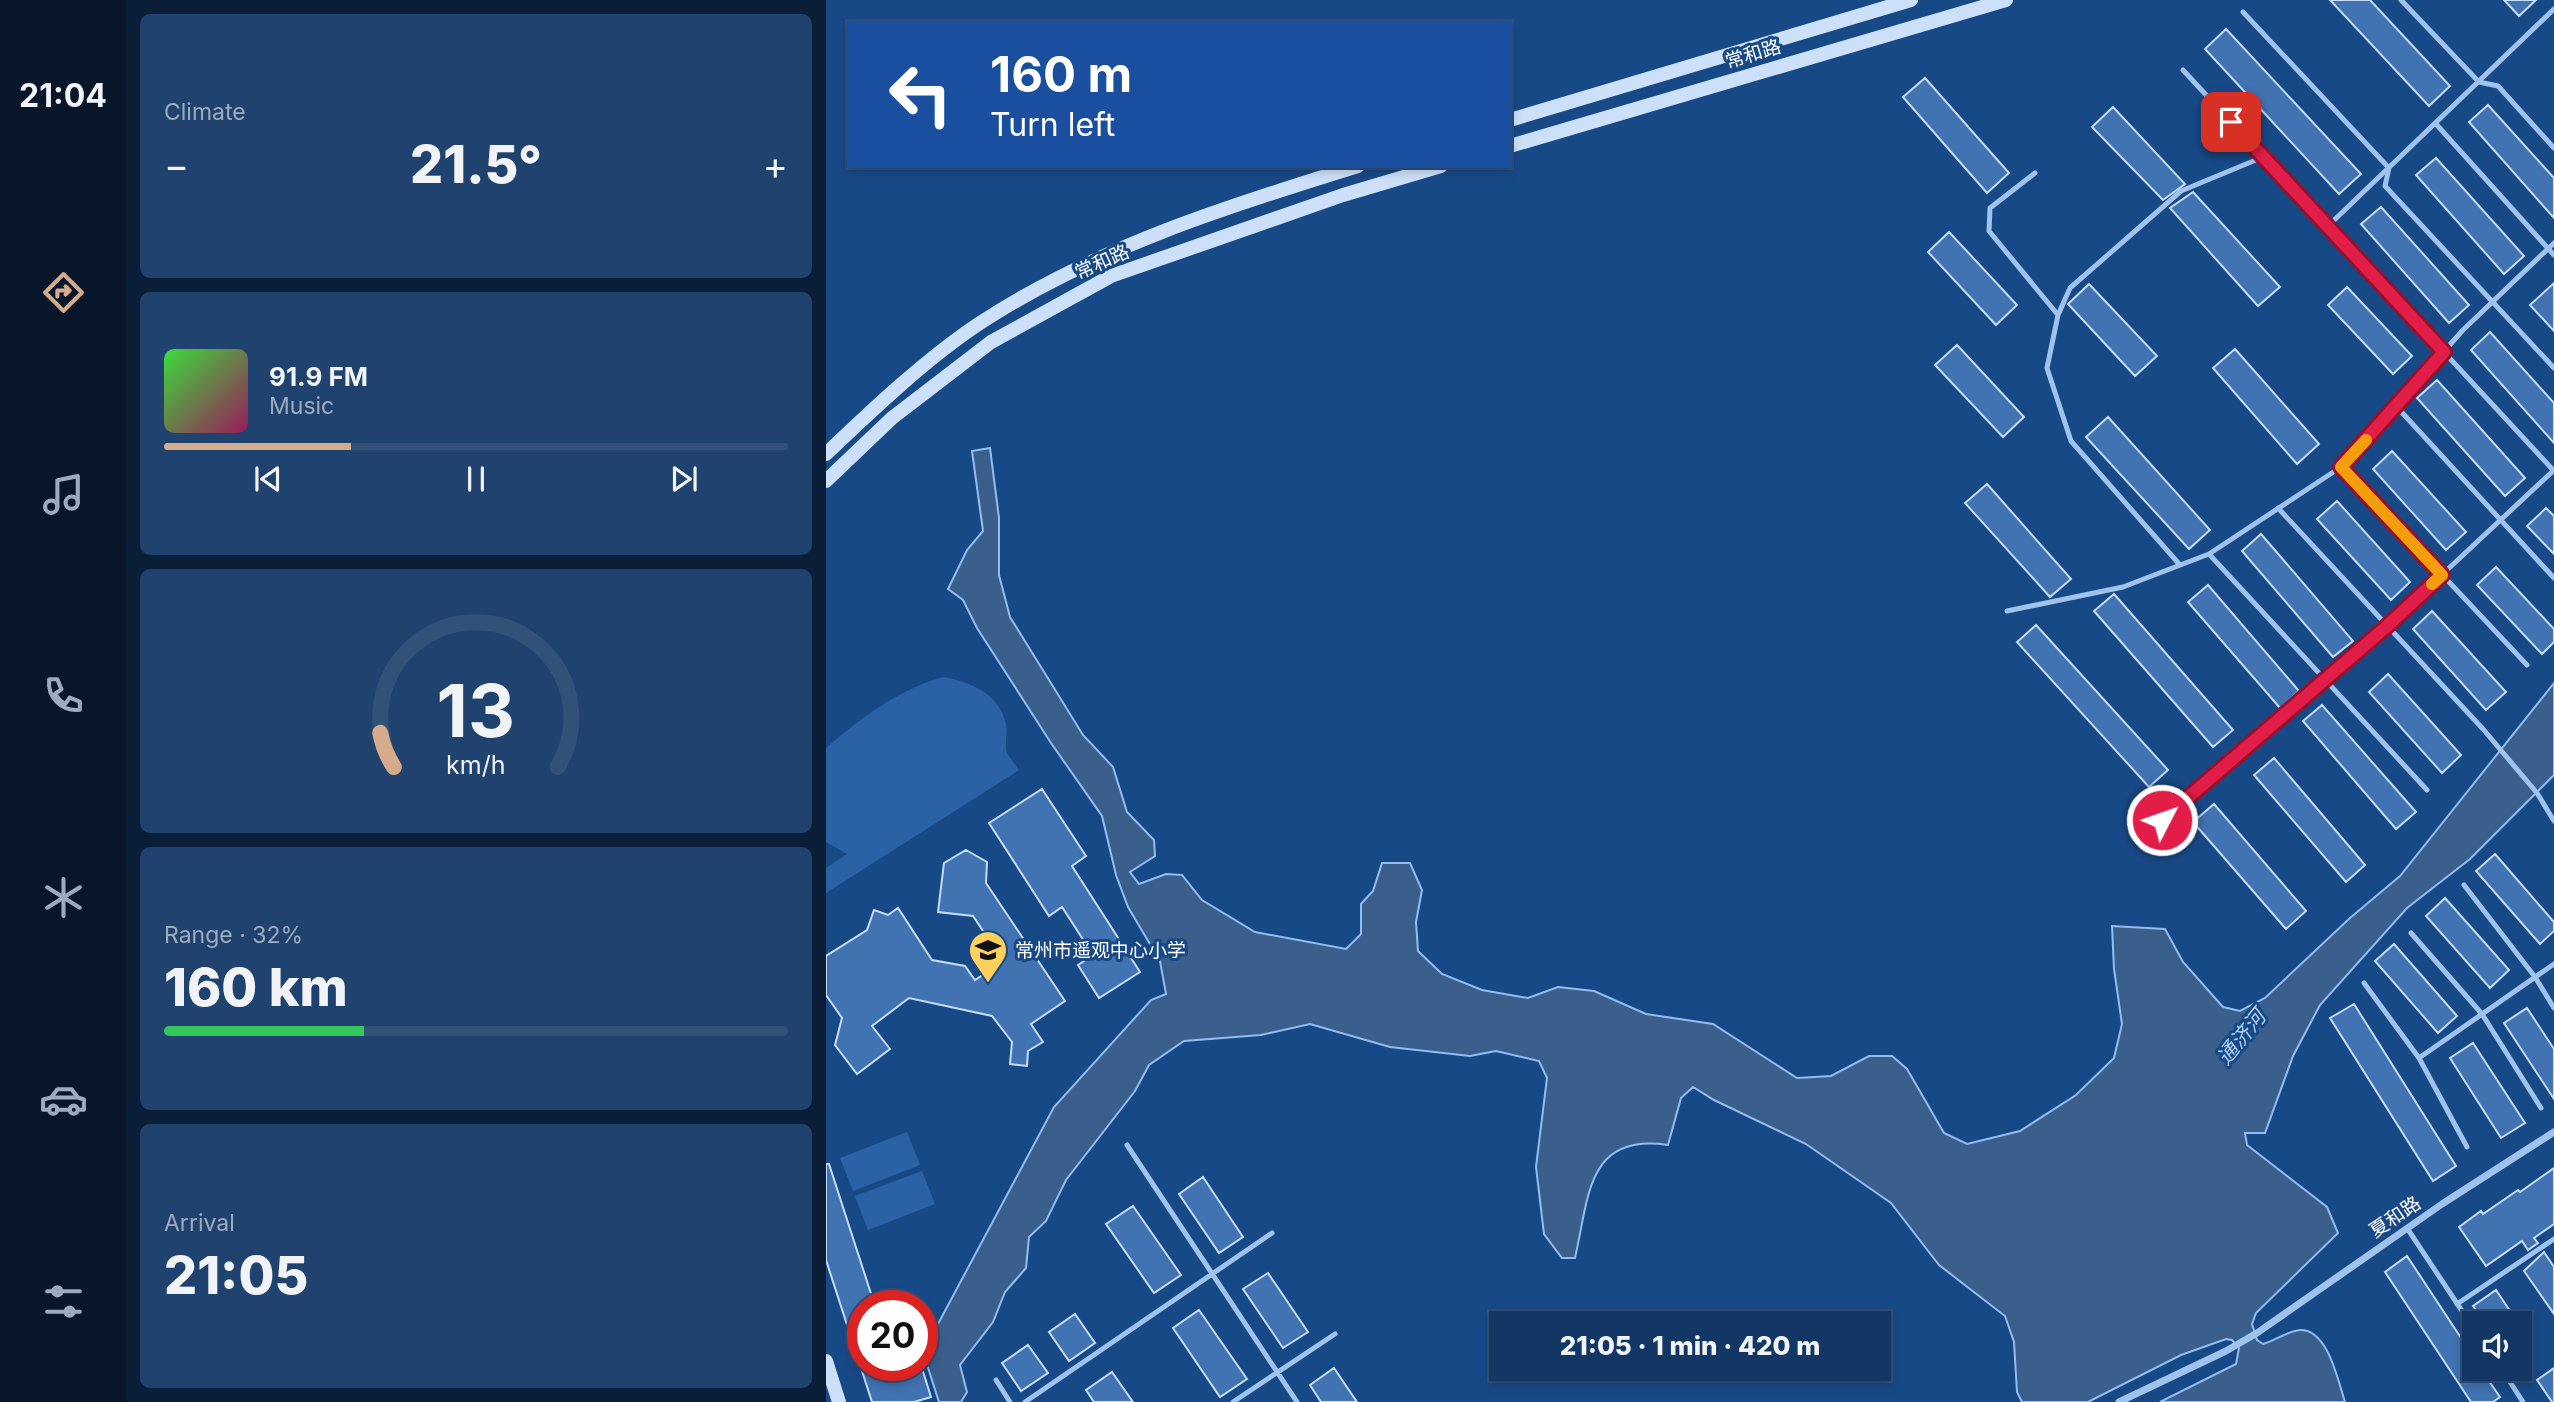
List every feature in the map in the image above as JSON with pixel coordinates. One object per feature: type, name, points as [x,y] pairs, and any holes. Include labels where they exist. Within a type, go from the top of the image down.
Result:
[{"type":"street","name":"常和路","points":[[1512,119],[1911,0]]},
{"type":"street","name":"常和路","points":[[1512,145],[2006,0]]},
{"type":"street","name":"常和路","points":[[826,454],[879,403],[979,324],[1088,261],[1256,197],[1351,168]]},
{"type":"street","name":"常和路","points":[[826,481],[892,418],[990,342],[1111,276],[1343,195],[1434,168]]},
{"type":"street","name":"夏和路","points":[[2119,1402],[2226,1351],[2257,1333],[2407,1227],[2554,1132]]},
{"type":"street","points":[[826,1361],[839,1402]]},
{"type":"lane","points":[[2401,0],[2479,82],[2498,86],[2554,148]]},
{"type":"lane","points":[[2328,226],[2554,9]]},
{"type":"lane","points":[[2243,12],[2389,168]]},
{"type":"lane","points":[[2162,820],[2386,627],[2554,470],[2183,70]]},
{"type":"lane","points":[[2435,124],[2554,255]]},
{"type":"lane","points":[[2180,565],[2071,441],[2047,368],[2058,315],[2070,288],[2181,191],[2263,157]]},
{"type":"lane","points":[[2389,168],[2385,186],[2554,369]]},
{"type":"lane","points":[[2035,173],[1990,208],[1989,230],[2058,315]]},
{"type":"lane","points":[[2007,611],[2123,587],[2209,554],[2341,467],[2444,352],[2554,243]]},
{"type":"lane","points":[[2396,406],[2554,578]]},
{"type":"lane","points":[[2341,467],[2527,665]]},
{"type":"lane","points":[[2278,509],[2483,729],[2537,793],[2554,821]]},
{"type":"lane","points":[[2209,554],[2427,790]]},
{"type":"lane","points":[[2464,885],[2535,977],[2554,1008]]},
{"type":"lane","points":[[2411,933],[2482,1014],[2541,1108]]},
{"type":"lane","points":[[2419,1058],[2554,964]]},
{"type":"lane","points":[[2364,983],[2419,1058],[2467,1147]]},
{"type":"lane","points":[[1127,1145],[1297,1402]]},
{"type":"lane","points":[[2407,1227],[2462,1311]]},
{"type":"lane","points":[[1025,1402],[1272,1233]]},
{"type":"lane","points":[[2457,1304],[2554,1239]]},
{"type":"lane","points":[[1233,1402],[1335,1334]]},
{"type":"lane","points":[[996,1380],[1010,1402]]},
{"type":"lane","points":[[2509,1381],[2523,1402]]},
{"type":"shaded area","points":[[943,677],[973,686],[997,704],[1006,724],[1007,752],[1019,770],[826,893],[826,868],[847,854],[826,842],[826,748],[895,697]]},
{"type":"shaded area","points":[[907,1132],[920,1165],[853,1191],[840,1158]]},
{"type":"shaded area","points":[[922,1171],[935,1204],[868,1230],[855,1196]]},
{"type":"water","name":"通济河","points":[[990,448],[999,518],[999,575],[1010,617],[1083,735],[1113,767],[1127,812],[1154,840],[1155,856],[1130,872],[1139,884],[1166,874],[1182,875],[1202,900],[1255,932],[1346,949],[1361,934],[1361,904],[1373,891],[1382,863],[1410,863],[1422,890],[1416,922],[1418,951],[1442,974],[1482,990],[1528,998],[1558,987],[1594,991],[1646,1014],[1713,1024],[1797,1078],[1831,1076],[1869,1056],[1892,1056],[1907,1069],[1944,1133],[1967,1144],[2020,1131],[2076,1095],[2114,1058],[2122,1024],[2114,969],[2112,926],[2165,929],[2183,962],[2223,1007],[2240,1011],[2265,998],[2350,918],[2400,876],[2554,683],[2554,775],[2470,859],[2407,908],[2320,1005],[2293,1056],[2265,1133],[2245,1133],[2247,1145],[2327,1207],[2338,1233],[2256,1313],[2252,1324],[2257,1340],[2263,1344],[2295,1331],[2310,1332],[2325,1347],[2345,1402],[2160,1402],[2236,1364],[2239,1348],[2232,1340],[2226,1339],[2181,1355],[2088,1402],[2022,1402],[2017,1392],[2014,1342],[2005,1316],[1939,1265],[1891,1203],[1806,1144],[1714,1100],[1693,1087],[1681,1098],[1668,1145],[1641,1144],[1621,1149],[1606,1160],[1596,1174],[1589,1193],[1575,1258],[1562,1258],[1544,1234],[1536,1167],[1547,1078],[1539,1061],[1496,1051],[1470,1056],[1390,1047],[1310,1024],[1261,1035],[1184,1041],[1149,1065],[1135,1091],[1066,1180],[1046,1221],[1029,1237],[1026,1268],[1005,1292],[993,1322],[960,1365],[967,1392],[961,1402],[939,1402],[932,1381],[938,1381],[938,1324],[1054,1107],[1151,1000],[1166,994],[1160,961],[1128,907],[1116,875],[1102,816],[1051,743],[977,628],[963,600],[948,589],[967,550],[983,531],[972,451]]},
{"type":"building","points":[[2330,0],[2370,0],[2450,86],[2429,106]]},
{"type":"building","points":[[2504,0],[2536,0],[2519,16]]},
{"type":"building","points":[[2226,29],[2361,174],[2339,194],[2205,49]]},
{"type":"building","points":[[1925,78],[2009,173],[1987,193],[1903,97]]},
{"type":"building","points":[[2488,105],[2554,178],[2554,218],[2469,122]]},
{"type":"building","points":[[2113,107],[2185,184],[2163,200],[2092,127]]},
{"type":"building","points":[[2436,158],[2524,256],[2504,274],[2416,175]]},
{"type":"building","points":[[2193,192],[2280,287],[2258,306],[2170,208]]},
{"type":"building","points":[[2381,207],[2469,305],[2449,323],[2361,224]]},
{"type":"building","points":[[1949,232],[2017,305],[1996,325],[1928,252]]},
{"type":"building","points":[[2554,283],[2554,331],[2530,305]]},
{"type":"building","points":[[2089,284],[2157,356],[2135,376],[2068,304]]},
{"type":"building","points":[[2347,287],[2412,356],[2393,374],[2328,305]]},
{"type":"building","points":[[2490,332],[2554,403],[2554,443],[2471,350]]},
{"type":"building","points":[[1957,345],[2024,417],[2003,437],[1935,365]]},
{"type":"building","points":[[2235,349],[2319,444],[2297,464],[2213,368]]},
{"type":"building","points":[[2437,380],[2525,478],[2505,496],[2417,398]]},
{"type":"building","points":[[2108,417],[2210,530],[2189,549],[2086,437]]},
{"type":"building","points":[[2392,451],[2466,532],[2446,550],[2373,469]]},
{"type":"building","points":[[1987,484],[2071,579],[2050,597],[1965,503]]},
{"type":"building","points":[[2337,501],[2410,582],[2391,600],[2317,519]]},
{"type":"building","points":[[2546,508],[2554,516],[2554,554],[2527,526]]},
{"type":"building","points":[[2261,534],[2353,641],[2333,657],[2242,551]]},
{"type":"building","points":[[2496,567],[2554,629],[2554,642],[2542,654],[2477,585]]},
{"type":"building","points":[[2208,585],[2299,691],[2280,708],[2188,602]]},
{"type":"building","points":[[2114,594],[2233,730],[2213,747],[2094,611]]},
{"type":"building","points":[[2432,611],[2506,692],[2486,710],[2413,629]]},
{"type":"building","points":[[2036,625],[2168,770],[2149,787],[2017,642]]},
{"type":"building","points":[[2388,674],[2461,755],[2442,773],[2369,692]]},
{"type":"building","points":[[2322,705],[2416,812],[2396,829],[2303,721]]},
{"type":"building","points":[[2274,758],[2365,865],[2346,882],[2254,775]]},
{"type":"building","points":[[1042,789],[1086,856],[1072,866],[1140,972],[1099,998],[1078,965],[1093,955],[1062,907],[1049,916],[989,823]]},
{"type":"building","points":[[2214,804],[2306,911],[2286,929],[2193,822]]},
{"type":"building","points":[[966,850],[987,862],[986,883],[1065,1001],[1031,1024],[1043,1042],[1028,1051],[1027,1066],[1010,1064],[1012,1042],[992,1016],[909,998],[872,1026],[890,1049],[857,1074],[835,1045],[842,1018],[826,995],[826,956],[867,930],[874,910],[888,915],[898,908],[932,960],[965,966],[975,980],[1003,961],[973,916],[938,912],[944,863]]},
{"type":"building","points":[[2495,854],[2554,922],[2554,931],[2540,944],[2476,871]]},
{"type":"building","points":[[2445,898],[2509,970],[2490,988],[2426,916]]},
{"type":"building","points":[[2394,944],[2457,1016],[2438,1033],[2375,961]]},
{"type":"building","points":[[2354,1004],[2456,1166],[2433,1181],[2330,1018]]},
{"type":"building","points":[[2527,1008],[2554,1049],[2554,1099],[2504,1023]]},
{"type":"building","points":[[2473,1043],[2525,1123],[2501,1138],[2450,1058]]},
{"type":"building","points":[[826,1164],[829,1164],[870,1290],[847,1290],[847,1325],[826,1260]]},
{"type":"building","points":[[2554,1168],[2554,1224],[2534,1238],[2538,1243],[2528,1250],[2522,1241],[2486,1266],[2459,1227],[2481,1211],[2483,1214],[2518,1190],[2520,1192]]},
{"type":"building","points":[[1203,1177],[1243,1237],[1219,1253],[1179,1194]]},
{"type":"building","points":[[1133,1206],[1181,1275],[1154,1293],[1106,1224]]},
{"type":"building","points":[[2544,1252],[2554,1267],[2554,1314],[2524,1271]]},
{"type":"building","points":[[2407,1256],[2462,1339],[2462,1381],[2489,1381],[2500,1397],[2493,1402],[2471,1402],[2385,1272]]},
{"type":"building","points":[[1268,1273],[1308,1332],[1283,1348],[1243,1289]]},
{"type":"building","points":[[2496,1290],[2510,1311],[2477,1311],[2473,1306]]},
{"type":"building","points":[[1199,1310],[1247,1379],[1220,1397],[1173,1328]]},
{"type":"building","points":[[1075,1314],[1095,1343],[1069,1361],[1049,1332]]},
{"type":"building","points":[[1028,1345],[1048,1373],[1021,1391],[1002,1363]]},
{"type":"building","points":[[1334,1368],[1357,1402],[1321,1402],[1310,1385]]},
{"type":"building","points":[[2554,1368],[2554,1402],[2552,1402],[2537,1380]]},
{"type":"building","points":[[1112,1372],[1133,1402],[1094,1402],[1086,1390]]},
{"type":"building","points":[[865,1381],[926,1381],[931,1397],[914,1402],[872,1402]]},
{"type":"slow traffic","points":[[2366,440],[2341,467],[2442,575],[2432,584]]},
{"type":"place","name":"常州市遥观中心小学","points":[[988,984]]},
{"type":"route","points":[[2162,820],[2386,627],[2442,575],[2341,467],[2444,352],[2231,122]]}]
